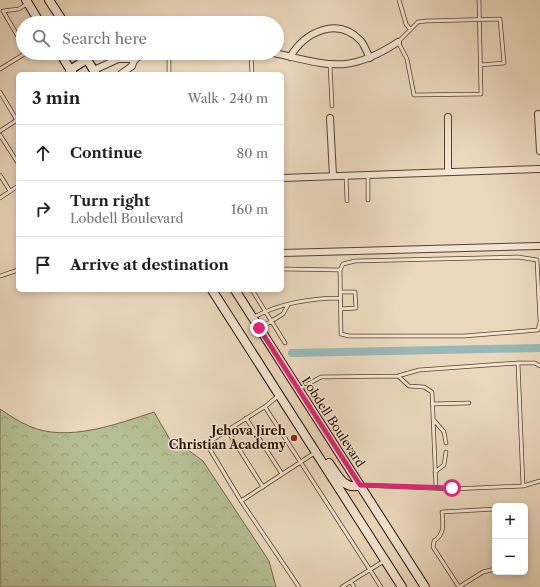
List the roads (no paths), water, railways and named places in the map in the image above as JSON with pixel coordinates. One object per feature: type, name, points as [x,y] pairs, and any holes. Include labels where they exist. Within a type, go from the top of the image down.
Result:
[{"type":"main road","points":[[49,0],[59,16]]},
{"type":"main road","points":[[26,2],[35,16]]},
{"type":"main road","points":[[64,60],[72,72],[82,60]]},
{"type":"main road","points":[[88,60],[95,72]]},
{"type":"main road","points":[[213,292],[402,587]]},
{"type":"main road","name":"Lobdell Boulevard","points":[[236,292],[425,587]]},
{"type":"main road","points":[[317,454],[328,461],[346,486],[351,487],[360,485]]},
{"type":"street","points":[[290,57],[295,48],[319,30],[337,29],[348,32],[362,42],[370,58]]},
{"type":"street","points":[[284,56],[306,62],[341,66],[361,62],[382,53],[398,42]]},
{"type":"street","points":[[95,72],[116,60]]},
{"type":"street","points":[[124,72],[132,66],[134,60]]},
{"type":"street","points":[[538,114],[540,151]]},
{"type":"street","points":[[448,117],[448,172]]},
{"type":"street","points":[[330,118],[333,176]]},
{"type":"street","points":[[284,178],[540,170]]},
{"type":"street","points":[[284,253],[540,246]]},
{"type":"lane","points":[[399,0],[406,24],[410,29]]},
{"type":"lane","points":[[479,0],[480,20],[480,65],[481,94],[414,95],[407,59],[398,42],[418,22],[480,20],[500,19],[504,64],[480,65]]},
{"type":"lane","points":[[16,34],[1,11],[19,9],[26,2]]},
{"type":"lane","points":[[0,68],[16,59]]},
{"type":"lane","points":[[169,60],[169,72]]},
{"type":"lane","points":[[251,60],[252,72]]},
{"type":"lane","points":[[330,64],[332,106]]},
{"type":"lane","points":[[0,92],[1,97],[16,118]]},
{"type":"lane","points":[[0,131],[16,122]]},
{"type":"lane","points":[[0,135],[16,160]]},
{"type":"lane","points":[[0,175],[10,191]]},
{"type":"lane","points":[[368,175],[368,200]]},
{"type":"lane","points":[[346,176],[347,201]]},
{"type":"lane","points":[[0,198],[16,187]]},
{"type":"lane","points":[[518,256],[537,260],[540,321],[538,330],[464,336],[349,336],[341,334],[340,270],[342,264],[355,261],[518,256]]},
{"type":"lane","points":[[284,269],[340,270]]},
{"type":"lane","points":[[0,276],[16,271]]},
{"type":"lane","points":[[253,292],[285,343]]},
{"type":"lane","points":[[340,292],[355,292],[356,308],[341,308]]},
{"type":"lane","points":[[253,318],[266,311],[314,298],[341,298]]},
{"type":"lane","points":[[259,328],[272,322],[283,314],[288,304]]},
{"type":"lane","points":[[298,390],[322,377],[398,376],[419,370],[518,363],[535,363],[540,366]]},
{"type":"lane","points":[[518,363],[523,486]]},
{"type":"lane","points":[[398,376],[409,386],[424,387],[432,392],[436,488]]},
{"type":"lane","points":[[279,394],[265,407],[209,442],[209,448],[241,501],[299,587]]},
{"type":"lane","points":[[432,404],[469,403]]},
{"type":"lane","points":[[265,407],[381,587]]},
{"type":"lane","points":[[246,418],[282,474]]},
{"type":"lane","points":[[433,419],[444,432],[446,443]]},
{"type":"lane","points":[[227,430],[263,487]]},
{"type":"lane","points":[[435,472],[444,465],[446,452]]},
{"type":"lane","points":[[241,501],[300,462],[317,454]]},
{"type":"lane","points":[[360,485],[436,488],[523,486],[540,481]]},
{"type":"lane","points":[[492,509],[442,512],[443,529],[441,537],[434,541],[433,547],[459,587],[483,572],[492,570]]},
{"type":"lane","points":[[342,587],[385,560]]},
{"type":"lane","points":[[351,582],[354,587]]},
{"type":"waterway","points":[[292,353],[540,348]]},
{"type":"place","name":"Jehova Jireh Christian Academy","points":[[294,438]]}]
